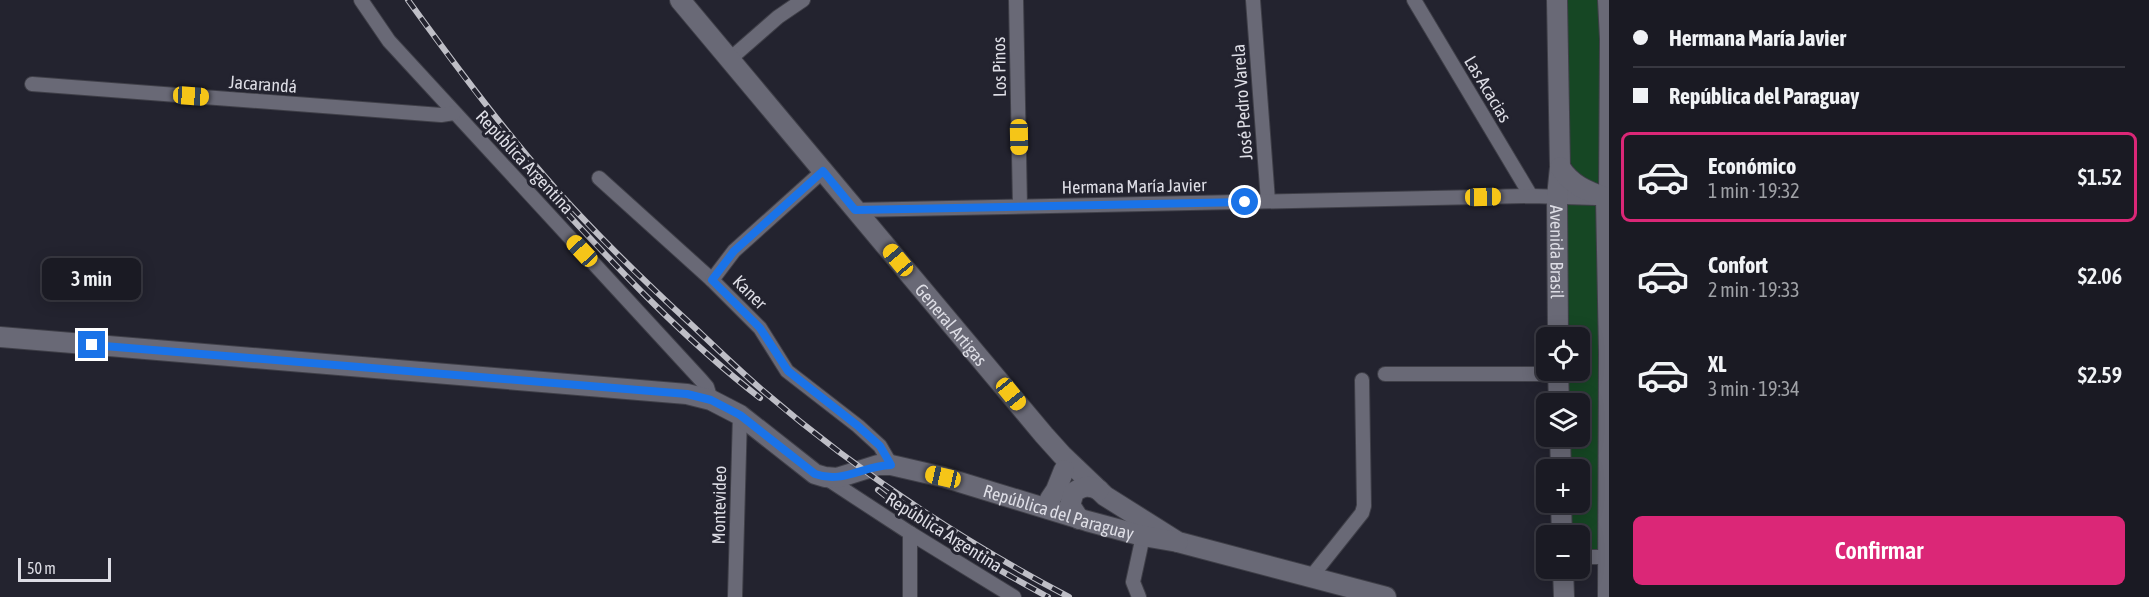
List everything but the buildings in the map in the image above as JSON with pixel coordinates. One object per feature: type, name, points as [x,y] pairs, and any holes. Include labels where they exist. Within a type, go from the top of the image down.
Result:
[{"type":"street","name":"República Argentina","points":[[361,0],[388,40],[701,380],[707,387],[711,400]]},
{"type":"street","name":"General Artigas","points":[[680,0],[1063,462],[1102,493],[1178,542],[1386,597]]},
{"type":"street","points":[[729,59],[778,17],[803,0]]},
{"type":"street","name":"Los Pinos","points":[[1016,0],[1020,206]]},
{"type":"street","name":"José Pedro Varela","points":[[1253,0],[1268,201]]},
{"type":"street","name":"Las Acacias","points":[[1414,0],[1531,196]]},
{"type":"street","name":"Avenida Brasil","points":[[1557,0],[1560,167],[1557,197],[1558,327]]},
{"type":"street","points":[[1605,0],[1608,39],[1608,597]]},
{"type":"street","name":"Jacarandá","points":[[32,84],[441,115],[454,113]]},
{"type":"street","name":"Avenida Brasil","points":[[1560,167],[1566,177],[1575,184],[1607,198]]},
{"type":"street","points":[[712,280],[734,251],[823,171]]},
{"type":"street","name":"Kaner","points":[[599,178],[712,280],[760,328],[788,371],[880,446],[891,465]]},
{"type":"street","name":"Hermana María Javier","points":[[855,210],[1531,196],[1607,198]]},
{"type":"street","points":[[0,337],[687,394],[711,400],[740,415],[815,474],[825,477]]},
{"type":"street","points":[[1385,374],[1536,372]]},
{"type":"street","points":[[1311,577],[1362,513],[1364,506],[1362,380]]},
{"type":"street","name":"Montevideo","points":[[735,597],[740,415]]},
{"type":"street","points":[[1028,504],[1072,494],[1081,487],[1091,486],[1102,493],[1106,505],[1103,514],[1096,519],[1083,520],[1070,505],[1072,494],[1063,462]]},
{"type":"street","points":[[1050,499],[1056,490],[1063,462]]},
{"type":"street","name":"República del Paraguay","points":[[825,477],[837,478],[878,465],[891,465],[943,477],[1083,520],[1143,536],[1178,542]]},
{"type":"street","name":"República Argentina","points":[[825,477],[1014,597]]},
{"type":"street","points":[[910,533],[910,597]]},
{"type":"street","points":[[1139,597],[1133,582],[1143,536]]},
{"type":"street","points":[[1590,557],[1609,557]]},
{"type":"street","points":[[1563,579],[1564,597]]},
{"type":"green space","points":[[1562,0],[1600,0],[1602,184],[1597,188],[1578,179],[1570,161]]},
{"type":"green space","points":[[1565,202],[1596,202],[1599,205],[1600,550],[1590,550],[1590,525],[1569,525],[1569,513],[1590,513],[1590,459],[1568,459],[1567,447],[1590,447],[1590,393],[1566,393],[1566,381],[1590,381],[1590,327],[1565,327]]},
{"type":"railway","points":[[408,0],[493,113],[564,199],[637,273],[744,374],[833,448],[909,502],[1028,575],[1069,597]]},
{"type":"railway","points":[[551,196],[677,327],[760,398]]},
{"type":"railway","points":[[878,490],[939,534],[1048,597]]},
{"type":"route","points":[[92,345],[687,394],[703,397],[723,405],[740,415],[815,474],[837,478],[878,465],[891,465],[880,446],[788,371],[760,328],[712,280],[734,251],[823,171],[855,210],[1245,202]]}]
